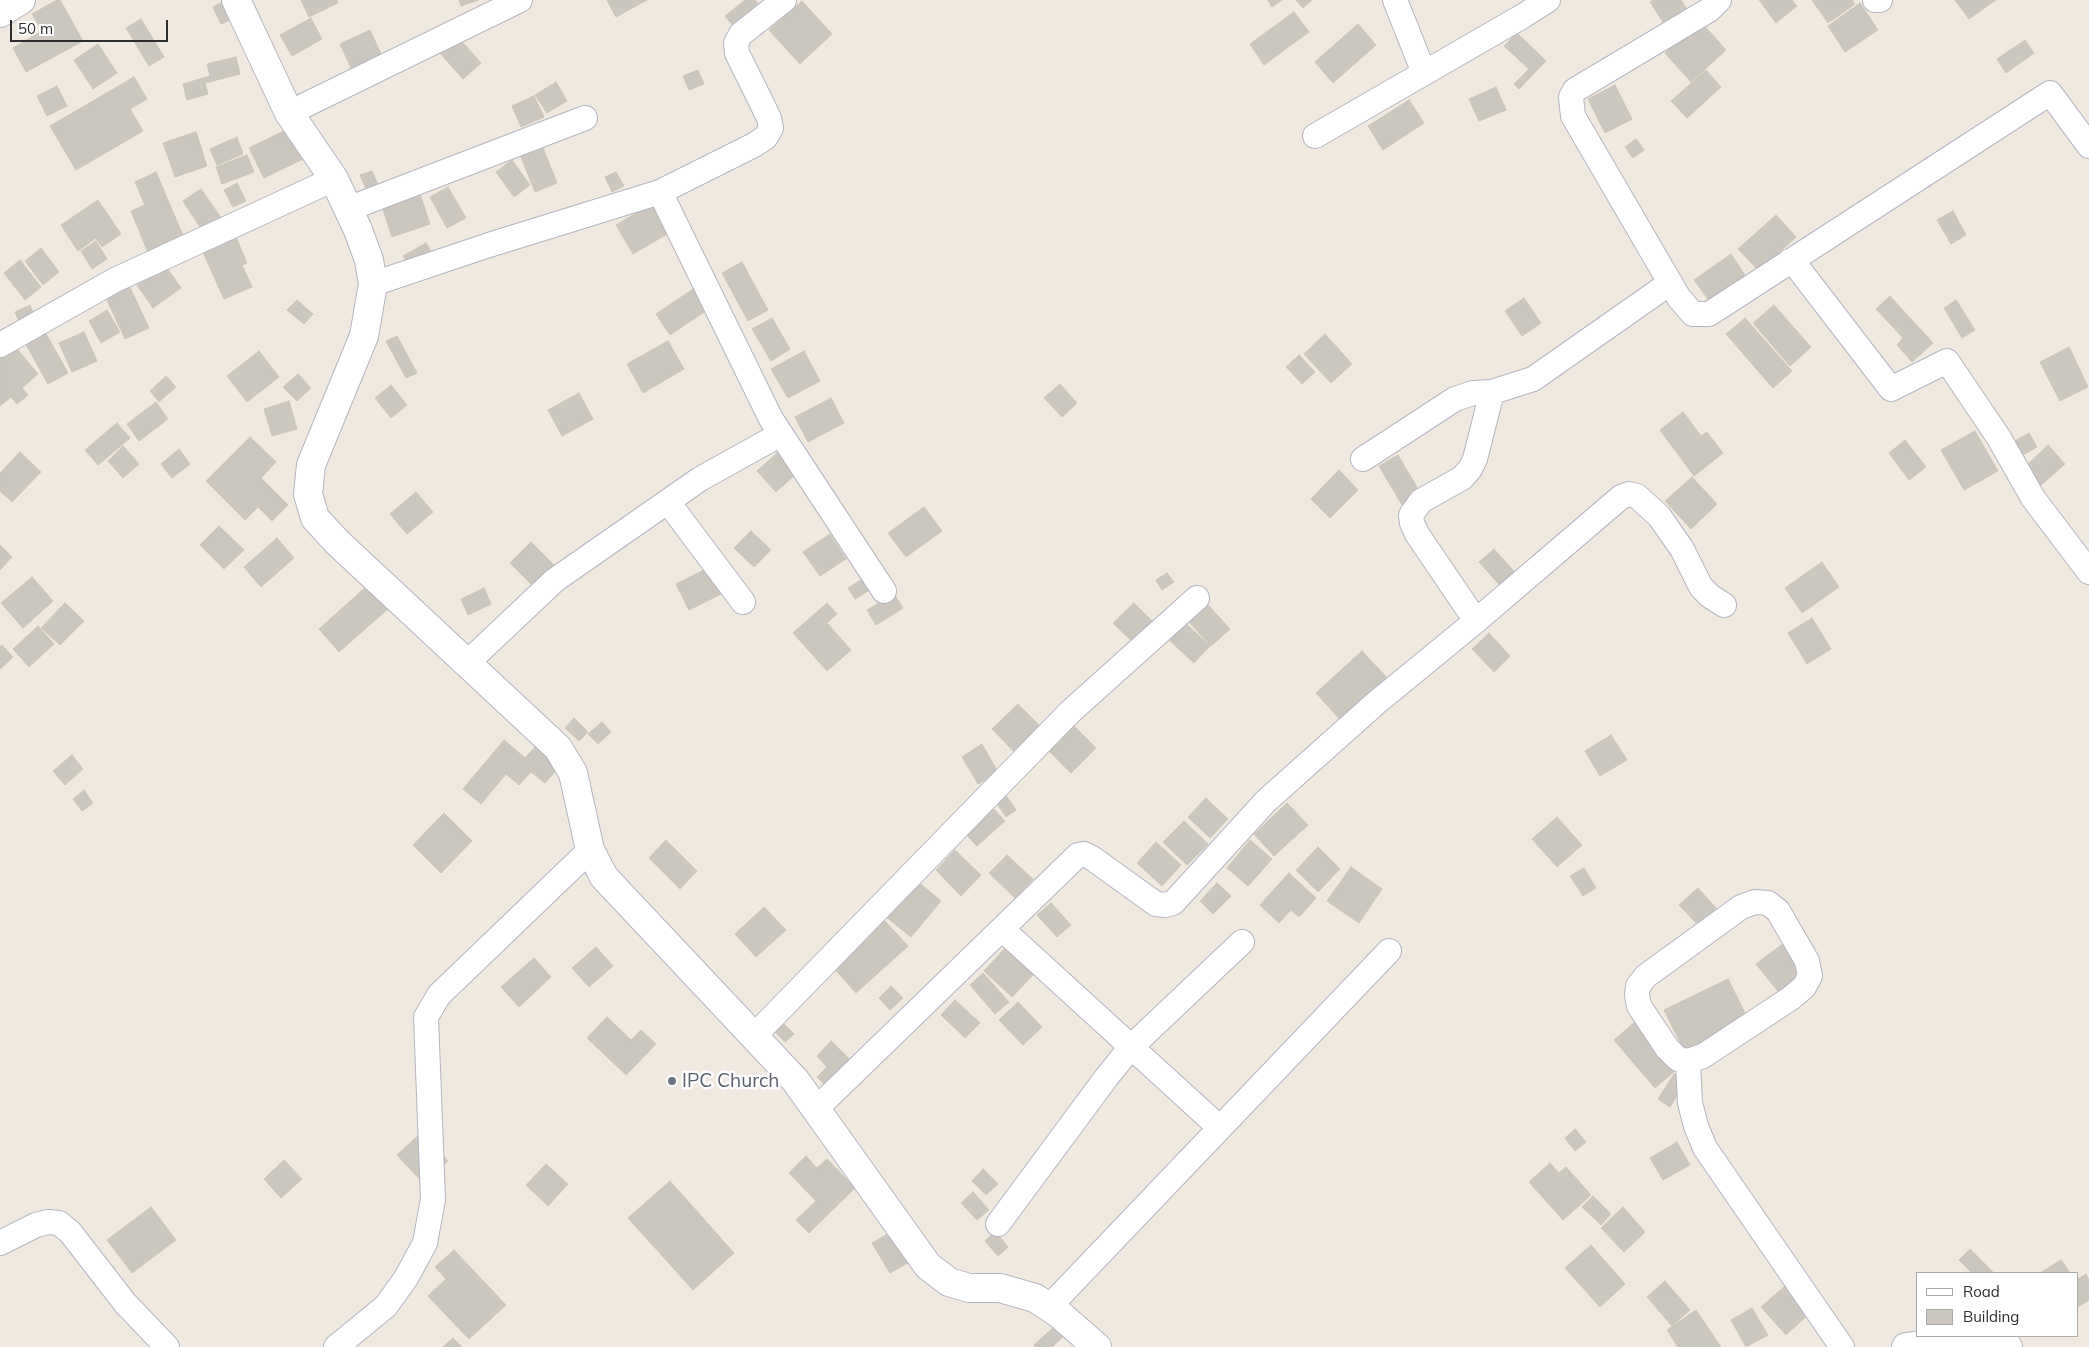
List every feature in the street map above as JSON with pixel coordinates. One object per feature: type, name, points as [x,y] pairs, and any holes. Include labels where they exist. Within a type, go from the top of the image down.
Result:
[{"type":"street","points":[[0,13],[21,0]]},
{"type":"street","points":[[236,0],[289,113],[334,179],[369,260],[374,284],[364,336],[311,465],[308,494],[315,518],[558,748],[573,773],[590,850],[604,877],[795,1080],[928,1266],[950,1282],[969,1288],[1000,1288],[1035,1298],[1049,1307],[1097,1347]]},
{"type":"street","points":[[289,113],[520,0]]},
{"type":"street","points":[[374,284],[489,245],[660,192],[754,146],[766,137],[771,128],[769,118],[737,52],[736,43],[741,34],[784,0]]},
{"type":"street","points":[[1395,0],[1424,73]]},
{"type":"street","points":[[1315,136],[1548,0]]},
{"type":"street","points":[[1719,0],[1709,10],[1575,90],[1571,97],[1573,116],[1670,283],[1685,307],[1694,314],[1709,314],[2050,93],[2089,146]]},
{"type":"street","points":[[1875,0],[1880,0]]},
{"type":"street","points":[[348,209],[585,118]]},
{"type":"street","points":[[0,345],[115,280],[334,179]]},
{"type":"street","points":[[660,192],[771,419],[884,591]]},
{"type":"street","points":[[1790,262],[1795,264],[1891,389],[1947,360],[1999,438],[2033,498],[2089,572]]},
{"type":"street","points":[[1363,458],[1455,399],[1473,393],[1492,392],[1533,379],[1670,283]]},
{"type":"street","points":[[1476,621],[1417,534],[1411,515],[1421,501],[1462,478],[1470,470],[1475,459],[1492,392]]},
{"type":"street","points":[[466,662],[556,580],[700,479],[781,434]]},
{"type":"street","points":[[816,1109],[1078,855],[1084,854],[1092,858],[1156,904],[1165,905],[1173,903],[1266,802],[1376,703],[1476,621],[1621,497],[1629,494],[1637,496],[1659,516],[1682,549],[1701,587],[1710,596],[1724,605]]},
{"type":"street","points":[[668,502],[744,602]]},
{"type":"street","points":[[754,1036],[1070,712],[1197,598]]},
{"type":"street","points":[[336,1347],[386,1306],[406,1278],[424,1243],[433,1199],[426,1017],[439,995],[590,850]]},
{"type":"street","points":[[1755,902],[1768,902],[1778,911],[1807,961],[1810,976],[1804,988],[1703,1056],[1688,1061],[1678,1059],[1667,1048],[1639,1006],[1638,986],[1646,976],[1741,907],[1755,902]]},
{"type":"street","points":[[1002,928],[1220,1128]]},
{"type":"street","points":[[998,1224],[1131,1047],[1242,942]]},
{"type":"street","points":[[1049,1307],[1389,951]]},
{"type":"street","points":[[1688,1061],[1690,1103],[1696,1126],[1705,1148],[1842,1347]]},
{"type":"street","points":[[0,1243],[36,1225],[48,1222],[59,1224],[70,1232],[125,1303],[167,1347]]},
{"type":"street","points":[[1906,1347],[1957,1340],[2008,1347]]},
{"type":"building","points":[[60,0],[83,41],[26,72],[13,48],[42,31],[32,14]]},
{"type":"building","points":[[226,0],[245,13],[221,24],[213,7]]},
{"type":"building","points":[[301,0],[337,0],[338,3],[309,17]]},
{"type":"building","points":[[459,0],[479,0],[461,6]]},
{"type":"building","points":[[607,0],[647,0],[616,17]]},
{"type":"building","points":[[745,0],[755,0],[764,10],[738,32],[725,16]]},
{"type":"building","points":[[1268,0],[1282,0],[1272,7]]},
{"type":"building","points":[[1296,0],[1312,0],[1303,8]]},
{"type":"building","points":[[1653,0],[1681,0],[1690,14],[1667,28],[1650,2]]},
{"type":"building","points":[[1759,0],[1792,0],[1797,6],[1776,23]]},
{"type":"building","points":[[1812,0],[1852,0],[1855,4],[1828,23]]},
{"type":"building","points":[[1955,0],[1996,0],[1969,19]]},
{"type":"building","points":[[802,1],[832,34],[800,64],[769,30]]},
{"type":"building","points":[[1860,3],[1878,30],[1845,52],[1828,26]]},
{"type":"building","points":[[1294,12],[1309,32],[1264,65],[1250,44]]},
{"type":"building","points":[[311,18],[322,39],[292,56],[280,35]]},
{"type":"building","points":[[141,19],[164,57],[149,66],[126,28]]},
{"type":"building","points":[[1701,22],[1726,50],[1691,82],[1665,53]]},
{"type":"building","points":[[1358,24],[1376,45],[1333,83],[1315,62]]},
{"type":"building","points":[[370,30],[388,69],[358,83],[340,44]]},
{"type":"building","points":[[1517,33],[1546,61],[1519,89],[1514,84],[1529,69],[1504,46]]},
{"type":"building","points":[[457,36],[481,63],[463,79],[439,52]]},
{"type":"building","points":[[2025,40],[2034,53],[2006,73],[1997,59]]},
{"type":"building","points":[[98,44],[117,73],[93,89],[74,60]]},
{"type":"building","points":[[236,57],[240,74],[205,83],[208,94],[187,100],[183,84],[210,76],[207,64]]},
{"type":"building","points":[[698,70],[704,84],[689,90],[683,76]]},
{"type":"building","points":[[1706,70],[1721,87],[1687,118],[1671,101]]},
{"type":"building","points":[[134,77],[147,99],[130,109],[143,131],[76,170],[50,126]]},
{"type":"building","points":[[556,82],[567,101],[547,113],[535,95]]},
{"type":"building","points":[[1615,85],[1632,119],[1605,133],[1588,99]]},
{"type":"building","points":[[57,86],[67,106],[47,116],[37,96]]},
{"type":"building","points":[[1496,87],[1506,110],[1479,121],[1469,99]]},
{"type":"building","points":[[534,96],[544,117],[521,127],[512,106]]},
{"type":"building","points":[[1409,100],[1424,123],[1383,150],[1368,126]]},
{"type":"building","points":[[290,128],[305,158],[264,178],[249,148]]},
{"type":"building","points":[[196,132],[207,166],[175,177],[163,143]]},
{"type":"building","points":[[237,137],[243,154],[217,165],[210,149]]},
{"type":"building","points":[[1636,139],[1644,150],[1633,158],[1625,147]]},
{"type":"building","points":[[543,148],[557,183],[535,192],[521,157]]},
{"type":"building","points":[[247,155],[254,172],[222,184],[216,167]]},
{"type":"building","points":[[512,160],[530,185],[514,197],[496,172]]},
{"type":"building","points":[[372,171],[381,192],[369,197],[360,175]]},
{"type":"building","points":[[156,172],[185,240],[149,255],[131,211],[145,205],[135,182]]},
{"type":"building","points":[[616,172],[624,186],[612,192],[605,177]]},
{"type":"building","points":[[237,183],[246,201],[233,207],[224,190]]},
{"type":"building","points":[[448,187],[466,218],[447,228],[430,197]]},
{"type":"building","points":[[201,189],[226,225],[207,238],[183,201]]},
{"type":"building","points":[[420,194],[430,224],[392,237],[382,207]]},
{"type":"building","points":[[98,200],[121,234],[102,247],[96,238],[78,251],[61,225]]},
{"type":"building","points":[[657,201],[674,230],[633,254],[616,225]]},
{"type":"building","points":[[1953,211],[1966,235],[1951,244],[1937,220]]},
{"type":"building","points":[[1776,215],[1796,237],[1759,271],[1738,249]]},
{"type":"building","points":[[235,235],[247,263],[242,265],[252,287],[224,299],[202,250]]},
{"type":"building","points":[[96,241],[107,259],[92,269],[81,251]]},
{"type":"building","points":[[426,243],[436,260],[413,273],[403,256]]},
{"type":"building","points":[[41,248],[59,272],[43,285],[25,261]]},
{"type":"building","points":[[1731,254],[1747,278],[1711,303],[1694,280]]},
{"type":"building","points":[[20,260],[41,287],[25,300],[4,273]]},
{"type":"building","points":[[742,262],[768,310],[748,321],[722,273]]},
{"type":"building","points":[[165,265],[181,288],[153,308],[137,285]]},
{"type":"building","points":[[129,285],[149,328],[125,339],[105,296]]},
{"type":"building","points":[[699,285],[713,306],[670,335],[656,314]]},
{"type":"building","points":[[1890,296],[1933,343],[1912,362],[1897,345],[1903,338],[1876,309]]},
{"type":"building","points":[[1524,298],[1541,323],[1522,336],[1505,311]]},
{"type":"building","points":[[297,300],[313,314],[304,324],[287,310]]},
{"type":"building","points":[[1956,300],[1975,330],[1962,338],[1944,308]]},
{"type":"building","points":[[30,305],[39,325],[24,333],[15,312]]},
{"type":"building","points":[[1774,305],[1811,347],[1790,366],[1753,323]]},
{"type":"building","points":[[107,310],[120,332],[101,343],[89,321]]},
{"type":"building","points":[[772,318],[790,349],[771,361],[752,329]]},
{"type":"building","points":[[1745,318],[1792,371],[1773,388],[1726,334]]},
{"type":"building","points":[[44,330],[68,373],[48,384],[24,341]]},
{"type":"building","points":[[84,332],[97,361],[72,372],[59,343]]},
{"type":"building","points":[[1325,334],[1352,364],[1331,383],[1304,354]]},
{"type":"building","points":[[397,336],[417,373],[406,378],[386,341]]},
{"type":"building","points":[[668,341],[684,369],[643,393],[627,364]]},
{"type":"building","points":[[13,344],[38,374],[22,388],[28,395],[17,404],[11,397],[0,406],[0,355]]},
{"type":"building","points":[[2069,347],[2088,387],[2060,401],[2040,362]]},
{"type":"building","points":[[259,351],[279,377],[247,402],[227,376]]},
{"type":"building","points":[[804,351],[820,381],[788,398],[771,369]]},
{"type":"building","points":[[1299,355],[1315,372],[1302,384],[1286,367]]},
{"type":"building","points":[[298,374],[311,388],[297,401],[283,387]]},
{"type":"building","points":[[166,376],[176,387],[159,402],[150,391]]},
{"type":"building","points":[[1060,384],[1077,403],[1062,417],[1044,398]]},
{"type":"building","points":[[391,385],[407,405],[391,418],[375,398]]},
{"type":"building","points":[[579,393],[593,419],[562,436],[548,410]]},
{"type":"building","points":[[831,398],[844,423],[808,442],[795,417]]},
{"type":"building","points":[[289,401],[297,429],[272,436],[264,409]]},
{"type":"building","points":[[156,402],[168,419],[139,441],[127,424]]},
{"type":"building","points":[[1683,412],[1701,436],[1707,432],[1723,453],[1694,476],[1660,430]]},
{"type":"building","points":[[117,423],[130,438],[98,465],[85,450]]},
{"type":"building","points":[[1975,431],[1998,471],[1964,490],[1941,450]]},
{"type":"building","points":[[2029,433],[2037,447],[2023,455],[2015,441]]},
{"type":"building","points":[[250,437],[276,462],[261,478],[288,505],[272,521],[258,507],[245,520],[206,481]]},
{"type":"building","points":[[1905,440],[1926,467],[1909,480],[1889,453]]},
{"type":"building","points":[[2048,445],[2065,464],[2040,486],[2024,468]]},
{"type":"building","points":[[123,446],[139,464],[123,478],[108,461]]},
{"type":"building","points":[[179,449],[190,464],[172,478],[161,464]]},
{"type":"building","points":[[20,452],[41,472],[12,502],[0,491],[0,473]]},
{"type":"building","points":[[777,453],[796,474],[776,492],[757,471]]},
{"type":"building","points":[[1398,455],[1421,494],[1402,505],[1379,466]]},
{"type":"building","points":[[1339,470],[1358,490],[1330,518],[1311,499]]},
{"type":"building","points":[[1692,477],[1717,504],[1691,529],[1665,501]]},
{"type":"building","points":[[416,492],[433,512],[407,534],[390,514]]},
{"type":"building","points":[[924,507],[942,531],[906,557],[888,533]]},
{"type":"building","points":[[219,526],[244,550],[224,569],[200,545]]},
{"type":"building","points":[[751,531],[771,550],[754,567],[734,548]]},
{"type":"building","points":[[830,534],[846,559],[820,576],[803,552]]},
{"type":"building","points":[[277,538],[294,558],[261,587],[244,567]]},
{"type":"building","points":[[531,542],[556,567],[535,588],[510,563]]},
{"type":"building","points":[[0,545],[12,557],[0,570]]},
{"type":"building","points":[[1494,549],[1520,578],[1505,591],[1479,562]]},
{"type":"building","points":[[1822,562],[1839,587],[1802,613],[1785,588]]},
{"type":"building","points":[[708,568],[721,594],[689,610],[676,584]]},
{"type":"building","points":[[1167,573],[1174,582],[1162,590],[1156,580]]},
{"type":"building","points":[[32,577],[53,601],[23,628],[1,603]]},
{"type":"building","points":[[864,578],[871,589],[855,599],[848,588]]},
{"type":"building","points":[[368,585],[389,608],[339,652],[319,629]]},
{"type":"building","points":[[484,588],[491,604],[468,615],[461,599]]},
{"type":"building","points":[[894,594],[903,608],[876,625],[867,610]]},
{"type":"building","points":[[65,603],[84,621],[60,645],[41,628]]},
{"type":"building","points":[[827,603],[837,614],[827,623],[851,650],[827,671],[793,633]]},
{"type":"building","points":[[1134,603],[1160,629],[1140,649],[1113,623]]},
{"type":"building","points":[[1207,604],[1230,629],[1211,646],[1188,621]]},
{"type":"building","points":[[1812,618],[1831,649],[1807,664],[1788,633]]},
{"type":"building","points":[[1182,620],[1210,646],[1194,663],[1166,637]]},
{"type":"building","points":[[38,626],[54,644],[29,667],[13,649]]},
{"type":"building","points":[[1489,633],[1510,656],[1494,672],[1472,649]]},
{"type":"building","points":[[2,645],[13,657],[0,669],[0,647]]},
{"type":"building","points":[[1362,651],[1391,682],[1344,724],[1316,693]]},
{"type":"building","points":[[1018,704],[1045,731],[1019,757],[992,729]]},
{"type":"building","points":[[574,718],[588,732],[579,741],[565,728]]},
{"type":"building","points":[[602,722],[611,732],[598,744],[588,734]]},
{"type":"building","points":[[1074,726],[1096,748],[1071,773],[1049,751]]},
{"type":"building","points":[[1611,735],[1627,760],[1600,776],[1585,751]]},
{"type":"building","points":[[504,740],[525,758],[538,744],[562,764],[545,783],[531,772],[519,785],[506,774],[481,804],[463,789]]},
{"type":"building","points":[[982,744],[998,772],[978,784],[962,757]]},
{"type":"building","points":[[72,755],[83,769],[65,785],[53,771]]},
{"type":"building","points":[[84,790],[93,803],[82,811],[73,799]]},
{"type":"building","points":[[1005,794],[1016,810],[1006,817],[995,801]]},
{"type":"building","points":[[1206,798],[1228,819],[1210,838],[1188,817]]},
{"type":"building","points":[[1287,803],[1308,825],[1274,856],[1254,834]]},
{"type":"building","points":[[992,807],[1005,821],[977,846],[964,832]]},
{"type":"building","points":[[444,813],[472,841],[441,873],[413,845]]},
{"type":"building","points":[[1557,817],[1582,845],[1557,867],[1532,839]]},
{"type":"building","points":[[1184,821],[1208,844],[1187,865],[1163,842]]},
{"type":"building","points":[[666,840],[697,871],[680,889],[649,858]]},
{"type":"building","points":[[1250,840],[1272,859],[1248,886],[1227,868]]},
{"type":"building","points":[[1156,842],[1181,865],[1162,886],[1137,863]]},
{"type":"building","points":[[1318,847],[1340,869],[1318,892],[1296,870]]},
{"type":"building","points":[[955,850],[981,875],[961,896],[936,870]]},
{"type":"building","points":[[1007,855],[1033,879],[1015,898],[989,873]]},
{"type":"building","points":[[1351,867],[1382,889],[1359,923],[1327,901]]},
{"type":"building","points":[[1584,868],[1596,888],[1583,896],[1570,876]]},
{"type":"building","points":[[1289,873],[1316,898],[1299,917],[1291,910],[1279,923],[1260,905]]},
{"type":"building","points":[[916,880],[941,901],[911,937],[886,917]]},
{"type":"building","points":[[1217,883],[1231,896],[1213,914],[1200,901]]},
{"type":"building","points":[[1698,888],[1718,910],[1700,927],[1679,905]]},
{"type":"building","points":[[1051,903],[1071,925],[1057,937],[1037,915]]},
{"type":"building","points":[[764,907],[786,930],[756,957],[735,934]]},
{"type":"building","points":[[884,920],[908,946],[856,993],[833,967]]},
{"type":"building","points":[[1784,943],[1807,973],[1780,994],[1756,964]]},
{"type":"building","points":[[596,947],[613,966],[589,987],[572,968]]},
{"type":"building","points":[[1006,947],[1034,974],[1012,997],[984,971]]},
{"type":"building","points":[[534,958],[551,977],[519,1007],[501,987]]},
{"type":"building","points":[[983,973],[1009,1002],[995,1014],[970,985]]},
{"type":"building","points":[[1728,979],[1748,1019],[1684,1050],[1664,1010]]},
{"type":"building","points":[[891,986],[903,998],[890,1010],[879,998]]},
{"type":"building","points":[[955,1000],[980,1023],[965,1038],[941,1015]]},
{"type":"building","points":[[1018,1002],[1042,1027],[1023,1045],[999,1020]]},
{"type":"building","points":[[607,1017],[631,1040],[641,1030],[656,1044],[626,1075],[587,1038]]},
{"type":"building","points":[[780,1020],[794,1034],[785,1042],[772,1029]]},
{"type":"building","points":[[1636,1021],[1677,1069],[1655,1088],[1614,1040]]},
{"type":"building","points":[[831,1041],[861,1070],[836,1096],[817,1077],[827,1067],[817,1056]]},
{"type":"building","points":[[1674,1074],[1686,1081],[1670,1107],[1658,1099]]},
{"type":"building","points":[[1575,1129],[1586,1142],[1575,1151],[1565,1138]]},
{"type":"building","points":[[422,1132],[448,1161],[424,1184],[397,1155]]},
{"type":"building","points":[[1677,1142],[1690,1165],[1663,1180],[1650,1158]]},
{"type":"building","points":[[806,1156],[817,1168],[827,1159],[855,1188],[809,1233],[796,1220],[816,1201],[789,1173]]},
{"type":"building","points":[[284,1160],[302,1179],[281,1198],[264,1179]]},
{"type":"building","points":[[1550,1163],[1559,1173],[1566,1167],[1591,1195],[1563,1220],[1529,1182]]},
{"type":"building","points":[[546,1164],[568,1184],[548,1206],[526,1185]]},
{"type":"building","points":[[983,1169],[998,1184],[986,1195],[972,1181]]},
{"type":"building","points":[[670,1181],[734,1253],[693,1290],[628,1218]]},
{"type":"building","points":[[973,1192],[989,1210],[977,1220],[961,1203]]},
{"type":"building","points":[[1593,1196],[1611,1214],[1601,1225],[1582,1207]]},
{"type":"building","points":[[151,1207],[176,1240],[132,1273],[107,1240]]},
{"type":"building","points":[[1623,1207],[1645,1232],[1624,1252],[1601,1228]]},
{"type":"building","points":[[893,1231],[911,1261],[890,1273],[872,1243]]},
{"type":"building","points":[[995,1231],[1008,1247],[998,1256],[985,1241]]},
{"type":"building","points":[[1591,1245],[1625,1284],[1600,1307],[1565,1268]]},
{"type":"building","points":[[1970,1249],[1993,1272],[1971,1272],[1959,1260]]},
{"type":"building","points":[[454,1250],[506,1305],[469,1339],[428,1296],[446,1279],[435,1267]]},
{"type":"building","points":[[2061,1260],[2069,1272],[2042,1272]]},
{"type":"building","points":[[2086,1274],[2089,1280],[2089,1300],[2079,1306],[2079,1278]]},
{"type":"building","points":[[1665,1281],[1690,1310],[1672,1326],[1647,1297]]},
{"type":"building","points":[[1785,1286],[1810,1313],[1786,1335],[1761,1307]]},
{"type":"building","points":[[1752,1308],[1768,1335],[1746,1347],[1731,1320]]},
{"type":"building","points":[[1696,1310],[1721,1347],[1678,1347],[1667,1330]]},
{"type":"building","points":[[1056,1325],[1065,1335],[1052,1347],[1036,1347],[1034,1345]]},
{"type":"building","points":[[453,1338],[462,1347],[443,1347]]},
{"type":"place","name":"IPC Church","points":[[672,1081]]}]
